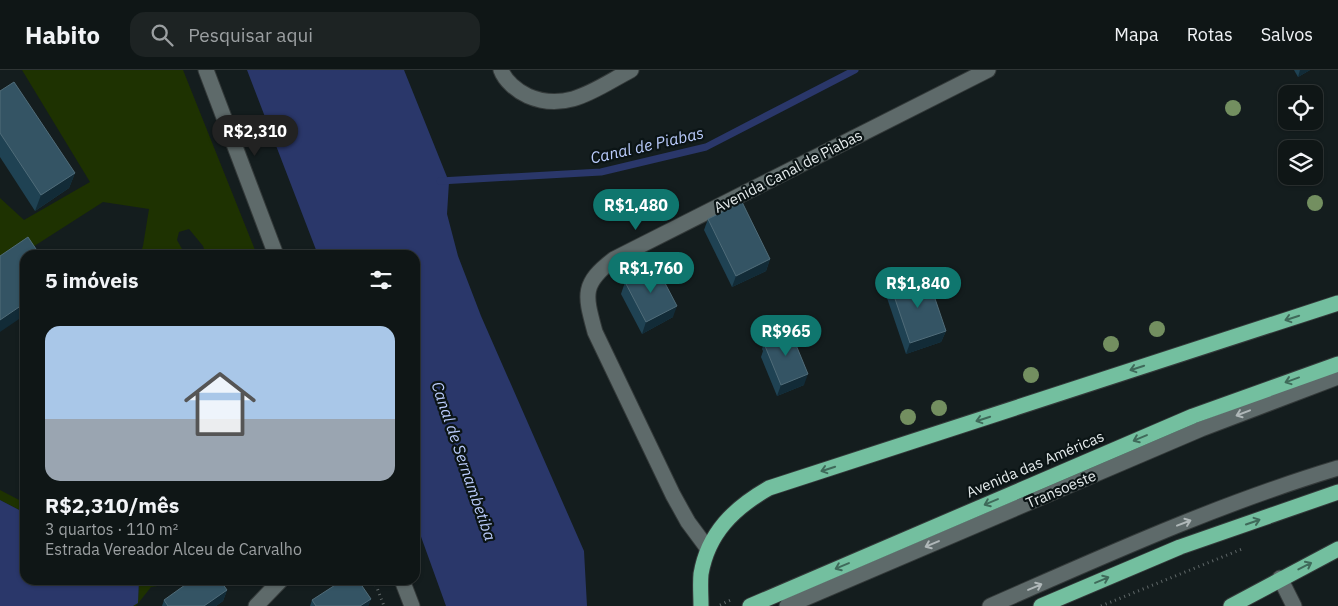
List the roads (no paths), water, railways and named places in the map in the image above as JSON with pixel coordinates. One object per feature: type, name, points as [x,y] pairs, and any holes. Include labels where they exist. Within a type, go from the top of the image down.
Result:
[{"type":"highway","points":[[701,606],[701,576],[708,549],[720,528],[749,499],[769,488],[1338,303]]},
{"type":"highway","name":"Avenida das Américas","points":[[750,606],[791,599],[1192,416],[1338,364]]},
{"type":"highway","points":[[1040,606],[1180,547],[1338,492]]},
{"type":"highway","points":[[1231,606],[1280,578],[1338,549]]},
{"type":"street","points":[[206,70],[274,250]]},
{"type":"street","points":[[501,72],[518,92],[541,102],[560,102],[578,98],[631,70]]},
{"type":"street","name":"Avenida Canal de Piabas","points":[[708,549],[688,522],[672,494],[595,332],[588,306],[588,287],[600,270],[614,259],[988,70]]},
{"type":"street","name":"Transoeste","points":[[791,599],[1192,433],[1338,377]]},
{"type":"street","points":[[990,606],[1170,528],[1257,495],[1338,468]]},
{"type":"street","points":[[1280,578],[1294,606]]},
{"type":"street","points":[[256,606],[276,585]]},
{"type":"street","points":[[403,606],[404,585]]},
{"type":"street","points":[[405,585],[412,606]]},
{"type":"water","name":"Canal de Sernambetiba","points":[[247,70],[404,70],[449,182],[447,214],[458,256],[481,316],[584,551],[587,606],[446,606],[420,534],[420,250],[316,250]]},
{"type":"water","points":[[0,500],[20,510],[20,585],[139,585],[138,603],[133,606],[0,606]]},
{"type":"waterway","name":"Canal de Piabas","points":[[440,181],[601,172],[706,147],[855,70]]}]
